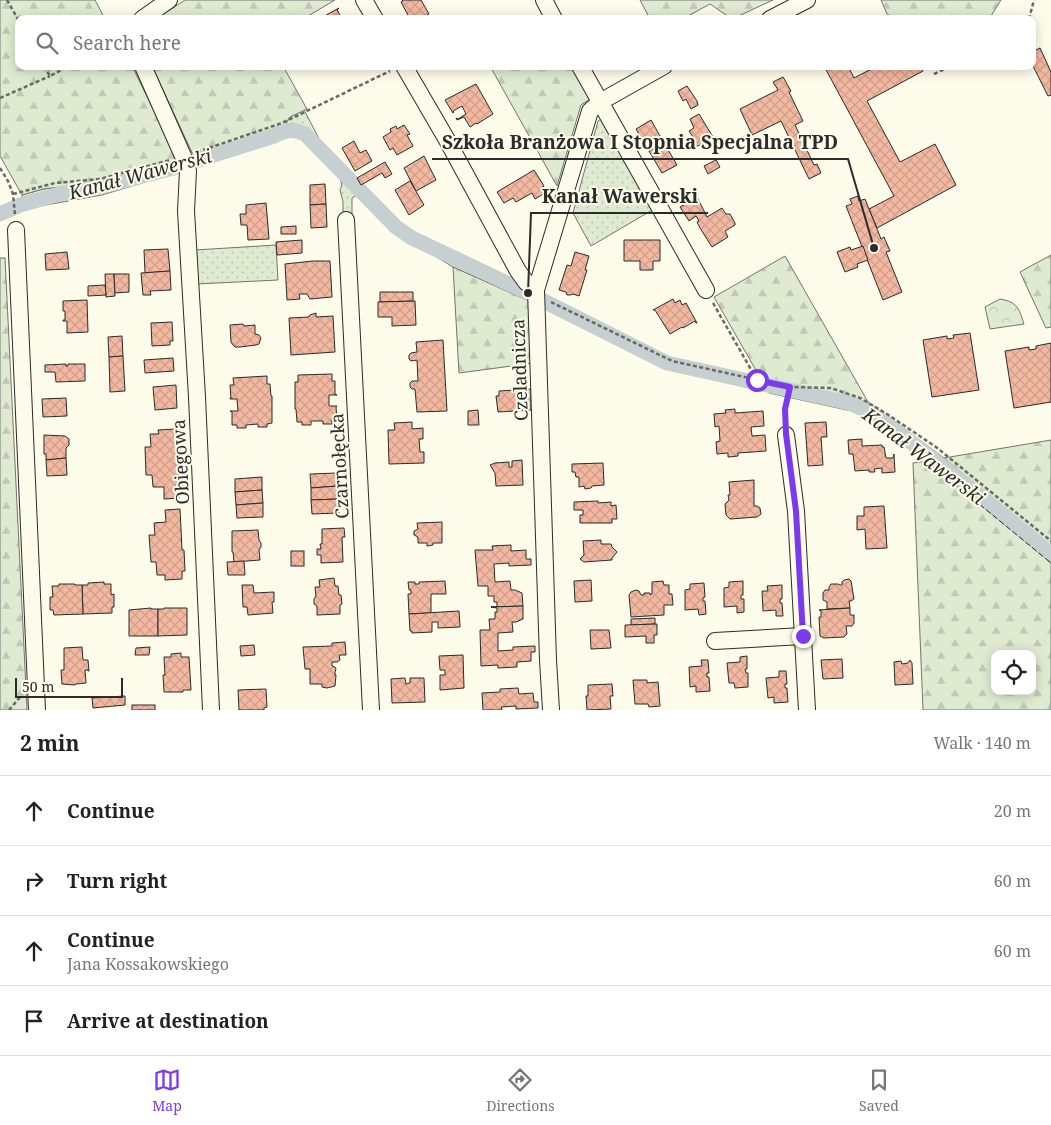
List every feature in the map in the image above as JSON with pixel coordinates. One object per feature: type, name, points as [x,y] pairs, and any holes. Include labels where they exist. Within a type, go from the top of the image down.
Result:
[{"type":"street","points":[[148,15],[169,0]]},
{"type":"street","points":[[364,0],[373,15]]},
{"type":"street","points":[[544,0],[552,15]]},
{"type":"street","points":[[778,15],[807,0]]},
{"type":"street","points":[[145,70],[186,164]]},
{"type":"street","points":[[399,70],[447,140],[518,271],[536,296]]},
{"type":"street","points":[[582,70],[706,290]]},
{"type":"street","points":[[600,102],[657,70]]},
{"type":"street","name":"Czeladnicza","points":[[551,710],[536,296],[590,111],[600,102]]},
{"type":"street","name":"Obiegowa","points":[[186,164],[186,211],[211,710]]},
{"type":"street","name":"Czarnołęcka","points":[[346,220],[371,710]]},
{"type":"street","points":[[16,230],[37,710]]},
{"type":"street","points":[[786,434],[796,511],[807,710]]},
{"type":"street","points":[[715,641],[803,636]]},
{"type":"path","points":[[6,0],[15,15]]},
{"type":"path","points":[[1030,15],[1034,0]]},
{"type":"path","points":[[46,70],[50,76]]},
{"type":"path","points":[[0,98],[61,70]]},
{"type":"path","points":[[13,194],[55,183],[100,179],[186,164],[282,123],[394,70]]},
{"type":"path","points":[[934,74],[943,70]]},
{"type":"path","points":[[0,168],[13,194],[16,230]]},
{"type":"path","points":[[706,290],[757,380]]},
{"type":"path","points":[[536,296],[672,361],[790,388],[831,388],[860,398],[936,447],[1051,541]]},
{"type":"path","points":[[786,434],[785,409],[790,388]]},
{"type":"green space","points":[[0,0],[95,0],[103,15],[15,15],[15,70],[134,70],[179,162],[128,179],[43,189],[22,195],[0,156]]},
{"type":"green space","points":[[185,0],[335,0],[310,15],[162,15]]},
{"type":"green space","points":[[640,0],[773,0],[741,15],[726,15],[710,4],[690,15],[648,15]]},
{"type":"green space","points":[[881,0],[1001,0],[992,15],[887,14]]},
{"type":"green space","points":[[154,70],[285,70],[307,109],[290,117],[286,123],[288,126],[194,157]]},
{"type":"green space","points":[[492,70],[575,70],[592,98],[581,105],[557,186]]},
{"type":"green space","points":[[304,110],[324,148],[407,229],[514,283],[521,298],[453,267],[392,230],[357,195],[352,198],[352,216],[343,216],[343,202],[340,190],[342,185],[338,173],[298,136],[290,135],[277,138],[192,168],[189,159],[287,125],[286,123],[290,117]]},
{"type":"green space","points":[[603,118],[654,209],[591,246],[573,213],[598,121]]},
{"type":"green space","points":[[179,162],[182,171],[102,195],[40,206],[23,211],[22,195],[43,189],[128,179]]},
{"type":"green space","points":[[276,245],[278,280],[197,284],[195,250]]},
{"type":"green space","points":[[1051,255],[1051,327],[1046,328],[1020,272]]},
{"type":"green space","points":[[785,256],[868,402],[869,419],[856,412],[769,393],[714,297]]},
{"type":"green space","points":[[0,258],[5,258],[27,710],[0,710]]},
{"type":"green space","points":[[453,267],[531,302],[534,363],[459,373]]},
{"type":"green space","points":[[546,297],[673,359],[751,376],[758,390],[661,367],[543,308]]},
{"type":"green space","points":[[1000,299],[1014,304],[1021,314],[1024,324],[990,329],[985,307]]},
{"type":"green space","points":[[868,402],[944,458],[1051,547],[1051,563],[894,433],[869,419]]},
{"type":"green space","points":[[1051,440],[1051,547],[944,458]]},
{"type":"green space","points":[[927,461],[1051,563],[1051,710],[923,710],[913,463]]},
{"type":"building","points":[[421,0],[429,14],[408,15],[401,2]]},
{"type":"building","points":[[339,8],[337,10],[340,15],[326,15]]},
{"type":"building","points":[[1040,48],[1051,72],[1051,95],[1048,96],[1035,70],[1036,50]]},
{"type":"building","points":[[826,70],[850,70],[854,78],[869,70],[923,71],[867,101],[900,162],[935,144],[956,185],[877,228],[869,209],[894,196]]},
{"type":"building","points":[[783,77],[803,121],[795,125],[814,165],[817,164],[821,173],[809,179],[781,121],[752,135],[740,109],[778,90],[773,82]]},
{"type":"building","points":[[476,84],[493,114],[470,127],[464,117],[457,120],[456,118],[458,119],[466,114],[462,106],[453,111],[453,113],[445,100]]},
{"type":"building","points":[[687,86],[698,105],[691,109],[686,99],[683,101],[678,91]]},
{"type":"building","points":[[699,114],[713,137],[696,147],[689,131],[694,128],[690,119]]},
{"type":"building","points":[[651,120],[664,143],[649,151],[636,129]]},
{"type":"building","points":[[404,125],[410,134],[407,135],[413,146],[397,155],[393,148],[390,150],[383,137],[391,132],[390,129],[396,126],[397,129]]},
{"type":"building","points":[[354,141],[360,153],[366,150],[372,161],[355,171],[342,148]]},
{"type":"building","points":[[664,143],[677,165],[662,173],[649,151]]},
{"type":"building","points":[[424,156],[436,180],[416,191],[404,168]]},
{"type":"building","points":[[716,160],[720,167],[708,174],[704,166]]},
{"type":"building","points":[[385,162],[392,174],[385,178],[382,173],[361,185],[357,178]]},
{"type":"building","points":[[534,170],[544,186],[542,187],[545,193],[535,199],[532,193],[516,202],[513,198],[504,203],[497,192]]},
{"type":"building","points":[[410,181],[424,205],[409,215],[395,190]]},
{"type":"building","points":[[325,184],[326,204],[310,205],[310,185]]},
{"type":"building","points":[[858,196],[859,201],[865,199],[881,239],[884,237],[890,251],[886,252],[902,292],[883,300],[846,206],[852,204],[850,199]]},
{"type":"building","points":[[697,197],[707,217],[722,208],[726,214],[730,214],[735,223],[735,225],[725,231],[728,237],[712,247],[700,228],[696,216],[689,221],[680,207]]},
{"type":"building","points":[[266,203],[269,239],[248,240],[247,225],[241,225],[240,214],[246,214],[246,205]]},
{"type":"building","points":[[326,204],[327,227],[311,228],[310,205]]},
{"type":"building","points":[[296,226],[296,234],[281,234],[281,227]]},
{"type":"building","points":[[302,240],[302,253],[277,255],[276,242]]},
{"type":"building","points":[[624,240],[660,240],[660,261],[653,261],[653,270],[640,270],[640,261],[624,261]]},
{"type":"building","points":[[863,246],[868,260],[857,264],[858,267],[845,272],[837,252],[850,247],[851,250]]},
{"type":"building","points":[[168,249],[170,271],[145,273],[144,250]]},
{"type":"building","points":[[67,252],[69,269],[46,270],[45,254]]},
{"type":"building","points":[[575,252],[589,256],[579,296],[567,295],[566,292],[559,290],[567,265],[571,266]]},
{"type":"building","points":[[330,261],[332,297],[310,299],[307,294],[299,294],[300,299],[287,300],[285,264]]},
{"type":"building","points":[[170,271],[171,290],[150,291],[151,295],[143,295],[141,273]]},
{"type":"building","points":[[105,274],[114,274],[115,296],[106,297]]},
{"type":"building","points":[[114,274],[129,274],[129,292],[115,293]]},
{"type":"building","points":[[105,285],[106,295],[88,296],[88,286]]},
{"type":"building","points":[[380,292],[413,292],[413,301],[380,302]]},
{"type":"building","points":[[673,299],[675,303],[680,300],[682,305],[686,303],[697,323],[695,321],[670,334],[655,310],[653,310]]},
{"type":"building","points":[[87,300],[88,332],[67,333],[67,321],[63,321],[65,320],[65,311],[63,311],[63,301]]},
{"type":"building","points":[[415,301],[416,325],[392,326],[392,317],[378,317],[378,302]]},
{"type":"building","points":[[316,313],[316,317],[333,316],[335,352],[291,355],[289,318],[309,317]]},
{"type":"building","points":[[172,322],[173,341],[170,341],[170,345],[152,346],[151,323]]},
{"type":"building","points":[[243,324],[244,326],[255,325],[255,334],[261,338],[259,344],[240,347],[233,345],[231,342],[230,325]]},
{"type":"building","points":[[970,333],[979,390],[932,397],[923,340],[947,336],[947,339],[954,338],[953,335]]},
{"type":"building","points":[[122,336],[123,356],[109,357],[108,337]]},
{"type":"building","points":[[443,340],[447,411],[417,412],[415,389],[410,387],[410,383],[418,381],[417,360],[411,361],[409,355],[417,352],[416,342]]},
{"type":"building","points":[[1051,343],[1051,402],[1014,408],[1005,351],[1029,347],[1029,350],[1036,349],[1036,346]]},
{"type":"building","points":[[123,356],[125,391],[110,392],[109,357]]},
{"type":"building","points":[[173,358],[174,371],[145,373],[144,360]]},
{"type":"building","points":[[66,364],[68,366],[68,364],[85,364],[85,381],[56,382],[55,372],[45,372],[45,365]]},
{"type":"building","points":[[332,374],[332,381],[335,381],[335,394],[337,395],[329,395],[329,406],[337,406],[337,420],[332,420],[332,424],[323,424],[323,421],[311,421],[311,425],[302,425],[302,422],[297,422],[295,382],[298,382],[298,375]]},
{"type":"building","points":[[267,376],[267,384],[270,384],[272,396],[272,423],[267,424],[267,427],[258,427],[258,424],[246,425],[246,428],[237,428],[237,425],[232,425],[232,412],[230,411],[238,411],[237,399],[230,399],[230,385],[234,385],[233,378]]},
{"type":"building","points":[[176,385],[177,408],[155,410],[153,387]]},
{"type":"building","points":[[531,389],[531,410],[498,412],[496,396],[499,396],[499,391]]},
{"type":"building","points":[[66,398],[67,416],[43,417],[42,399]]},
{"type":"building","points":[[735,409],[735,413],[763,411],[764,426],[751,427],[752,436],[765,435],[766,451],[738,453],[738,456],[728,457],[728,453],[717,454],[716,442],[720,441],[719,426],[715,427],[714,414],[726,413],[725,410]]},
{"type":"building","points":[[478,410],[479,425],[468,425],[468,411]]},
{"type":"building","points":[[412,422],[412,429],[423,428],[423,439],[419,439],[420,452],[424,452],[424,463],[389,464],[388,430],[395,430],[394,423]]},
{"type":"building","points":[[826,422],[827,437],[821,437],[823,465],[808,466],[805,423]]},
{"type":"building","points":[[175,429],[175,436],[179,436],[179,498],[164,499],[164,487],[153,487],[152,475],[146,475],[145,447],[151,447],[150,434],[159,434],[158,430]]},
{"type":"building","points":[[44,435],[65,436],[69,439],[69,445],[66,448],[66,458],[46,460],[46,454],[44,454]]},
{"type":"building","points":[[862,439],[862,446],[882,445],[886,458],[893,458],[894,454],[895,472],[882,473],[882,468],[874,469],[875,472],[869,472],[869,470],[855,471],[853,454],[849,454],[848,440]]},
{"type":"building","points":[[66,458],[67,475],[47,476],[46,460]]},
{"type":"building","points":[[522,460],[523,485],[496,486],[495,473],[490,465],[509,462],[509,467],[512,467],[512,461]]},
{"type":"building","points":[[603,463],[604,485],[585,489],[584,486],[579,487],[579,477],[576,477],[575,472],[572,472],[572,464]]},
{"type":"building","points":[[337,473],[337,486],[311,488],[310,474]]},
{"type":"building","points":[[262,477],[262,490],[235,492],[235,479]]},
{"type":"building","points":[[754,480],[754,506],[760,508],[761,514],[757,517],[730,519],[726,515],[725,504],[729,500],[728,495],[730,495],[729,482]]},
{"type":"building","points":[[337,486],[338,499],[311,500],[311,488]]},
{"type":"building","points":[[262,490],[263,503],[236,505],[235,492]]},
{"type":"building","points":[[338,499],[339,513],[312,514],[311,500]]},
{"type":"building","points":[[598,501],[598,503],[611,502],[611,506],[616,505],[617,519],[612,519],[612,523],[580,523],[580,515],[583,515],[583,510],[574,510],[574,502]]},
{"type":"building","points":[[263,503],[263,517],[237,518],[236,505]]},
{"type":"building","points":[[884,506],[887,548],[866,549],[865,529],[857,530],[857,516],[864,516],[864,507]]},
{"type":"building","points":[[180,509],[185,571],[182,571],[182,579],[165,580],[165,575],[157,575],[156,562],[151,562],[149,535],[155,535],[154,523],[166,522],[165,510]]},
{"type":"building","points":[[442,522],[442,543],[433,543],[433,545],[427,546],[427,543],[418,543],[418,537],[414,535],[414,531],[418,529],[417,523]]},
{"type":"building","points":[[344,528],[345,537],[342,537],[343,562],[321,563],[321,555],[317,555],[317,549],[321,549],[322,529]]},
{"type":"building","points":[[258,530],[261,543],[259,550],[260,560],[234,562],[232,531]]},
{"type":"building","points":[[601,540],[601,544],[611,544],[617,552],[612,560],[584,562],[580,559],[584,555],[583,541]]},
{"type":"building","points":[[511,545],[511,551],[526,550],[526,559],[531,559],[531,565],[509,566],[509,563],[494,564],[495,582],[510,581],[511,590],[522,593],[523,606],[497,607],[497,602],[494,602],[494,596],[488,596],[488,586],[478,586],[475,550],[493,550],[492,546]]},
{"type":"building","points":[[291,551],[304,551],[304,566],[291,566]]},
{"type":"building","points":[[244,561],[245,575],[228,575],[227,562]]},
{"type":"building","points":[[334,578],[335,586],[338,586],[339,595],[341,595],[340,614],[317,615],[317,606],[314,604],[316,596],[315,587],[320,587],[319,580]]},
{"type":"building","points":[[849,579],[854,599],[849,601],[850,608],[827,609],[827,602],[823,600],[825,590],[829,590],[831,584],[842,585],[844,580]]},
{"type":"building","points":[[591,580],[592,601],[575,602],[574,581]]},
{"type":"building","points":[[445,581],[446,594],[431,594],[431,613],[409,614],[408,594],[411,594],[411,590],[409,590],[408,582],[419,584],[419,582]]},
{"type":"building","points":[[663,581],[664,585],[669,585],[669,594],[672,594],[673,605],[664,605],[664,615],[631,617],[629,595],[631,592],[636,590],[641,595],[650,593],[650,595],[652,594],[652,582]]},
{"type":"building","points":[[743,581],[743,595],[741,595],[741,599],[744,599],[744,612],[737,613],[737,606],[724,607],[724,588],[729,587],[729,582]]},
{"type":"building","points":[[104,582],[104,584],[111,584],[111,595],[114,594],[112,613],[83,614],[82,585]]},
{"type":"building","points":[[704,583],[705,597],[703,601],[705,601],[706,614],[699,615],[698,609],[685,610],[685,590],[690,589],[690,584]]},
{"type":"building","points":[[59,584],[82,585],[83,614],[54,615],[53,610],[50,610],[50,597],[53,597],[52,586],[59,586]]},
{"type":"building","points":[[242,585],[253,585],[254,593],[274,592],[274,602],[272,602],[273,613],[248,615],[247,607],[243,607]]},
{"type":"building","points":[[782,585],[782,599],[780,599],[780,603],[782,603],[783,616],[776,616],[776,610],[763,611],[762,591],[768,591],[767,586]]},
{"type":"building","points":[[523,606],[523,619],[512,622],[513,632],[498,633],[498,651],[513,650],[513,647],[535,646],[535,652],[531,652],[531,661],[517,662],[517,667],[498,668],[498,665],[481,666],[480,630],[490,630],[489,619],[495,619],[495,612],[497,612],[497,608],[491,607]]},
{"type":"building","points":[[187,608],[187,635],[158,636],[158,609]]},
{"type":"building","points":[[850,608],[850,615],[854,615],[854,623],[852,626],[846,626],[847,634],[844,637],[824,638],[820,636],[819,617],[821,617],[821,610],[819,610]]},
{"type":"building","points":[[158,609],[158,636],[129,636],[129,610]]},
{"type":"building","points":[[459,611],[460,627],[438,628],[438,622],[432,622],[432,632],[412,633],[410,631],[409,614]]},
{"type":"building","points":[[655,618],[655,624],[631,625],[631,619]]},
{"type":"building","points":[[657,624],[657,635],[654,635],[654,643],[646,643],[646,636],[625,637],[625,625]]},
{"type":"building","points":[[590,630],[609,630],[611,648],[591,649]]},
{"type":"building","points":[[345,642],[346,655],[339,655],[340,660],[332,662],[332,666],[336,669],[335,686],[327,688],[322,687],[322,684],[310,684],[310,669],[305,669],[303,647],[332,646],[332,643]]},
{"type":"building","points":[[254,645],[255,655],[241,656],[240,646]]},
{"type":"building","points":[[82,647],[83,660],[88,660],[89,671],[85,670],[86,683],[75,685],[62,684],[61,670],[64,670],[64,648]]},
{"type":"building","points":[[150,647],[149,655],[135,655],[136,648]]},
{"type":"building","points":[[181,653],[181,657],[189,657],[191,690],[164,692],[164,657],[171,657],[171,654]]},
{"type":"building","points":[[463,655],[464,688],[440,690],[440,675],[445,675],[445,670],[440,670],[439,656]]},
{"type":"building","points":[[747,656],[747,669],[745,669],[746,673],[748,673],[748,687],[735,688],[734,683],[729,683],[727,663],[740,662],[740,657]]},
{"type":"building","points":[[842,659],[843,678],[823,679],[821,660]]},
{"type":"building","points":[[701,660],[708,660],[709,673],[707,673],[707,677],[709,677],[710,691],[696,692],[696,686],[690,687],[689,667],[702,666]]},
{"type":"building","points":[[910,660],[912,663],[913,684],[895,685],[894,662],[901,661],[902,664],[908,663]]},
{"type":"building","points":[[779,671],[786,671],[787,684],[785,684],[785,688],[787,688],[788,702],[774,703],[774,697],[768,698],[766,678],[779,677]]},
{"type":"building","points":[[405,678],[406,684],[410,683],[410,678],[424,678],[425,702],[392,703],[391,679]]},
{"type":"building","points":[[633,680],[647,680],[647,683],[658,682],[660,706],[649,707],[648,704],[635,704]]},
{"type":"building","points":[[612,684],[613,696],[610,696],[611,709],[587,710],[586,696],[588,696],[588,685]]},
{"type":"building","points":[[518,688],[519,694],[533,693],[534,702],[538,702],[538,708],[516,709],[516,706],[501,707],[502,710],[483,710],[482,693]]},
{"type":"building","points":[[266,689],[267,707],[264,710],[239,710],[238,690]]},
{"type":"building","points":[[125,696],[125,705],[93,708],[92,698]]},
{"type":"building","points":[[132,705],[155,705],[155,710],[132,710]]},
{"type":"waterway","name":"Kanał Wawerski","points":[[0,214],[20,205],[63,193],[104,186],[173,168],[286,131],[300,132],[305,134],[396,227],[412,238],[528,293],[667,363],[849,403],[868,411],[978,494],[1051,554]]},
{"type":"fence","points":[[927,461],[1051,563]]},
{"type":"place","name":"Szkoła Branżowa I Stopnia Specjalna TPD","points":[[874,248]]},
{"type":"place","name":"Kanał Wawerski","points":[[528,293]]},
{"type":"route","points":[[757,380],[790,387],[785,409],[786,434],[796,511],[803,636]]}]
